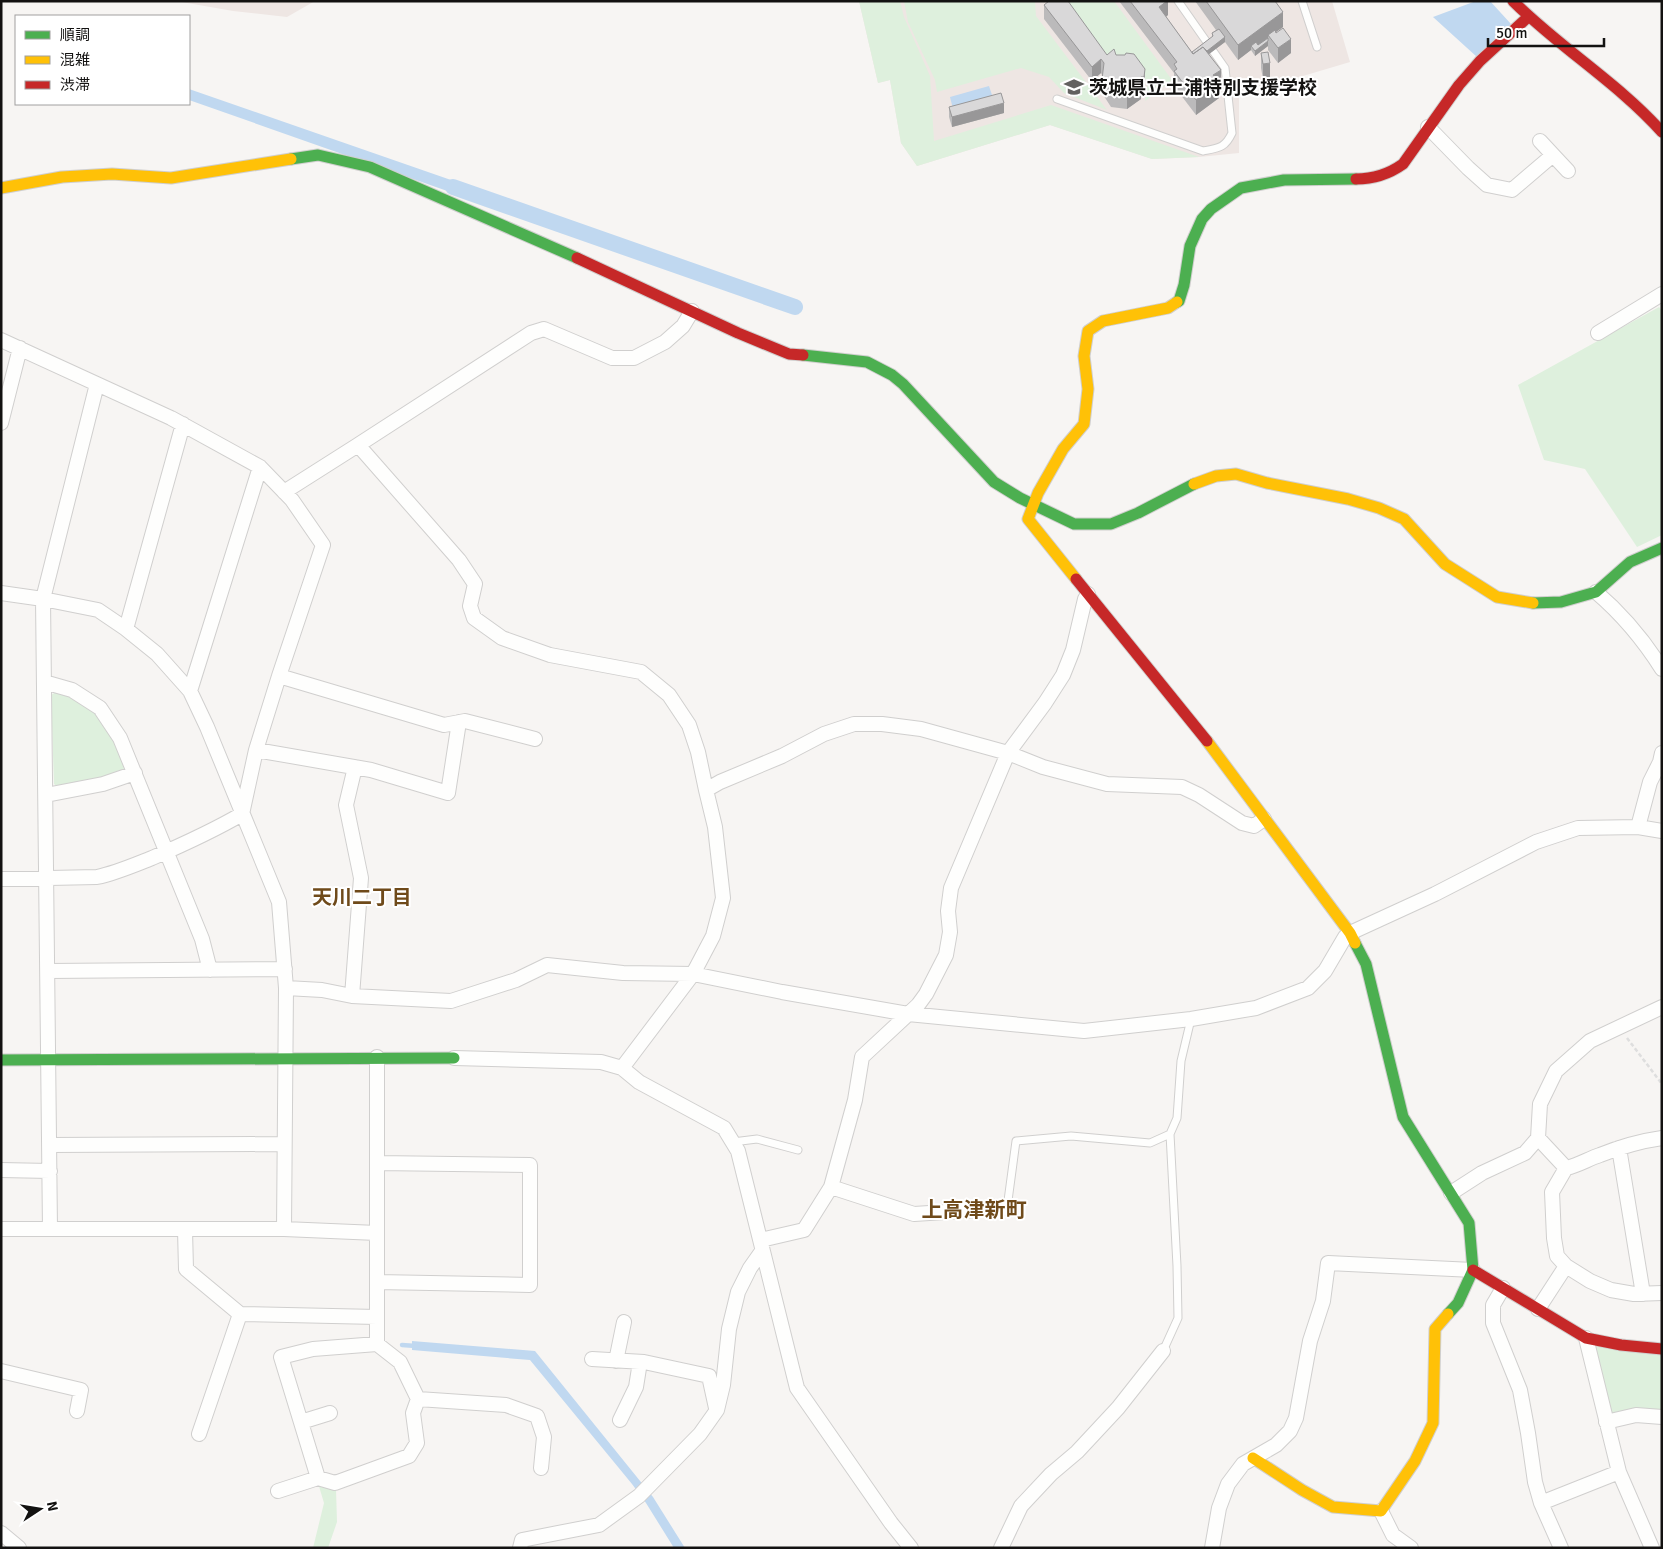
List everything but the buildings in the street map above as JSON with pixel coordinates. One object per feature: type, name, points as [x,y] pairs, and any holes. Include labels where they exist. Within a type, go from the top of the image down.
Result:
[{"type":"street","points":[[1513,1],[1528,17],[1626,94],[1662,132]]},
{"type":"street","points":[[1381,1511],[1415,1461],[1433,1423],[1436,1380],[1435,1329],[1458,1303],[1473,1270],[1469,1222],[1403,1117],[1366,964],[1350,933],[1264,819],[1204,735],[1028,519],[1032,504],[1063,450],[1084,424],[1088,389],[1084,356],[1088,332],[1103,321],[1168,308],[1178,301],[1184,285],[1190,246],[1202,219],[1211,209],[1241,188],[1284,180],[1368,178],[1392,172],[1403,164],[1459,85],[1480,61],[1528,17]]},
{"type":"street","points":[[1428,127],[1468,168],[1488,185],[1512,190],[1553,155]]},
{"type":"street","points":[[1540,142],[1568,171]]},
{"type":"street","points":[[1,188],[62,177],[112,174],[171,178],[318,155],[370,167],[596,266],[738,333],[789,354],[867,362],[892,375],[903,384],[994,482],[1032,504],[1074,524],[1111,524],[1138,513],[1193,484],[1216,476],[1236,474],[1267,483],[1348,499],[1378,508],[1404,519],[1445,564],[1497,597],[1528,603],[1561,602],[1596,592],[1630,562],[1662,548]]},
{"type":"street","points":[[1598,334],[1662,294]]},
{"type":"street","points":[[284,492],[531,333],[544,329],[612,358],[634,358],[666,342],[683,326],[692,311]]},
{"type":"street","points":[[1,340],[183,424],[260,467],[292,500],[323,545],[256,750],[242,814],[167,852],[113,874],[97,878],[1,879]]},
{"type":"street","points":[[1,423],[20,348]]},
{"type":"street","points":[[50,1230],[43,598],[97,384]]},
{"type":"street","points":[[126,629],[183,424]]},
{"type":"street","points":[[358,445],[459,560],[475,584],[470,606],[474,618],[502,638],[550,655],[641,672],[669,695],[689,725],[698,752],[715,826],[723,898],[713,936],[693,974],[622,1068]]},
{"type":"street","points":[[190,691],[260,467]]},
{"type":"street","points":[[1596,592],[1619,612],[1662,668]]},
{"type":"street","points":[[1,593],[43,598],[98,610],[126,629],[157,654],[190,691],[207,727],[279,902],[286,988],[284,1229]]},
{"type":"street","points":[[520,1548],[522,1540],[599,1525],[639,1496],[700,1434],[717,1410],[723,1385],[729,1329],[738,1292],[761,1246],[804,1230],[831,1187],[855,1100],[862,1057],[908,1014],[926,994],[946,955],[950,932],[948,911],[951,888],[1008,753],[1063,676],[1073,650],[1085,599],[1088,594]]},
{"type":"street","points":[[279,676],[444,725],[466,721],[535,739]]},
{"type":"street","points":[[44,682],[72,690],[100,708],[120,738],[202,940],[210,970]]},
{"type":"street","points":[[256,750],[370,770],[448,793],[459,722]]},
{"type":"street","points":[[706,790],[720,782],[782,756],[824,734],[854,724],[882,724],[921,729],[1008,753],[1043,767],[1107,784],[1182,787],[1199,795],[1242,824],[1254,826],[1264,819]]},
{"type":"street","points":[[1638,827],[1650,782],[1660,762],[1662,753]]},
{"type":"street","points":[[352,996],[361,878],[346,805],[356,767]]},
{"type":"street","points":[[46,795],[80,790],[135,772]]},
{"type":"street","points":[[286,988],[322,990],[352,996],[451,1001],[516,980],[547,965],[623,973],[693,974],[908,1014],[1084,1031],[1191,1019],[1256,1008],[1308,988],[1325,972],[1345,937],[1350,933],[1435,894],[1536,842],[1578,828],[1638,827],[1662,831]]},
{"type":"street","points":[[48,971],[285,970]]},
{"type":"street","points":[[1451,1193],[1482,1173],[1525,1153],[1538,1138],[1540,1104],[1556,1071],[1590,1041],[1662,1007]]},
{"type":"street","points":[[1,1060],[377,1057],[601,1062],[622,1068],[638,1082],[724,1128],[738,1151],[797,1388],[891,1523],[912,1548]]},
{"type":"street","points":[[377,1057],[377,1344]]},
{"type":"street","points":[[1538,1138],[1566,1168]]},
{"type":"street","points":[[1662,1138],[1619,1148],[1576,1166],[1566,1168],[1552,1192],[1554,1238],[1557,1256],[1566,1266],[1590,1281],[1611,1290],[1634,1294],[1662,1293]]},
{"type":"street","points":[[49,1145],[284,1144]]},
{"type":"street","points":[[1619,1148],[1643,1294]]},
{"type":"street","points":[[377,1163],[530,1165],[530,1285],[377,1282]]},
{"type":"street","points":[[1,1170],[50,1171]]},
{"type":"street","points":[[831,1187],[914,1214],[1007,1208]]},
{"type":"street","points":[[1,1229],[284,1229],[377,1233]]},
{"type":"street","points":[[184,1230],[186,1269],[240,1314],[377,1317]]},
{"type":"street","points":[[1212,1548],[1219,1508],[1228,1484],[1243,1464],[1276,1446],[1290,1431],[1296,1418],[1310,1342],[1323,1301],[1328,1263],[1473,1270],[1586,1338],[1621,1345],[1662,1349]]},
{"type":"street","points":[[1538,1309],[1566,1266]]},
{"type":"street","points":[[1503,1288],[1494,1305],[1493,1323],[1520,1390],[1535,1482],[1561,1548]]},
{"type":"street","points":[[199,1434],[240,1314]]},
{"type":"street","points":[[616,1361],[624,1322]]},
{"type":"street","points":[[1586,1338],[1619,1472],[1652,1548]]},
{"type":"street","points":[[278,1491],[318,1478],[335,1483],[409,1456],[417,1443],[413,1413],[418,1399],[400,1362],[377,1344],[313,1348],[282,1357],[318,1478]]},
{"type":"street","points":[[1001,1548],[1021,1506],[1051,1474],[1077,1452],[1118,1408],[1163,1351]]},
{"type":"street","points":[[592,1359],[640,1362],[709,1376],[717,1410]]},
{"type":"street","points":[[620,1420],[636,1387],[640,1362]]},
{"type":"street","points":[[1,1371],[81,1390],[77,1411]]},
{"type":"street","points":[[418,1399],[506,1405],[537,1416],[544,1438],[541,1468]]},
{"type":"street","points":[[301,1422],[330,1413]]},
{"type":"street","points":[[1606,1422],[1636,1415],[1662,1417]]},
{"type":"street","points":[[1253,1458],[1302,1490],[1333,1507],[1381,1511]]},
{"type":"street","points":[[1542,1503],[1619,1472]]},
{"type":"street","points":[[1381,1511],[1393,1535],[1410,1548]]},
{"type":"street","points":[[1,1533],[19,1548]]},
{"type":"lane","points":[[1057,99],[1203,151],[1220,148],[1228,142],[1232,133],[1225,68],[1178,1]]},
{"type":"lane","points":[[1302,1],[1317,47]]},
{"type":"lane","points":[[1163,1351],[1178,1318],[1170,1134],[1176,1118],[1181,1061],[1191,1019]]},
{"type":"lane","points":[[1007,1208],[1016,1141],[1070,1136],[1150,1143],[1170,1134]]},
{"type":"lane","points":[[732,1142],[756,1139],[798,1150]]},
{"type":"path","points":[[1618,1027],[1662,1084]]},
{"type":"shaded area","points":[[176,1],[315,1],[287,17],[233,11]]},
{"type":"shaded area","name":"茨城県立土浦特別支援学校","points":[[859,1],[1332,1],[1350,62],[1303,76],[1239,91],[1239,153],[1152,159],[1050,125],[917,166],[901,143],[890,80],[878,83]]},
{"type":"green space","points":[[859,1],[900,1],[904,17],[930,76],[934,141],[1051,105],[1199,157],[1152,159],[1050,125],[917,166],[901,143],[890,80],[878,83]]},
{"type":"green space","points":[[904,1],[1035,1],[1036,16],[1107,110],[1064,93],[1049,77],[1021,68],[937,92],[935,80],[908,22]]},
{"type":"green space","points":[[1062,1],[1114,1],[1172,80],[1145,101],[1148,83],[1135,65],[1107,63]]},
{"type":"green space","points":[[1659,307],[1662,311],[1662,535],[1637,547],[1585,469],[1544,460],[1518,385]]},
{"type":"green space","points":[[58,691],[95,711],[123,753],[124,771],[60,789],[54,784],[51,695]]},
{"type":"green space","points":[[1591,1342],[1662,1355],[1662,1411],[1608,1416]]},
{"type":"green space","points":[[318,1483],[336,1489],[337,1522],[328,1548],[313,1548],[324,1503]]},
{"type":"water","points":[[1476,1],[1490,1],[1511,24],[1477,57],[1433,17]]},
{"type":"water","points":[[989,86],[993,98],[953,109],[950,97]]},
{"type":"water","points":[[190,89],[474,188],[470,199],[190,100]]},
{"type":"water","points":[[412,1341],[535,1351],[653,1497],[685,1548],[674,1548],[632,1484],[530,1360],[412,1350]]},
{"type":"waterway","points":[[453,187],[795,307]]},
{"type":"waterway","points":[[402,1345],[416,1346]]},
{"type":"traffic: fast","points":[[291,159],[318,155],[370,167],[577,258]]},
{"type":"traffic: fast","points":[[1177,302],[1184,285],[1190,246],[1202,219],[1211,209],[1241,188],[1284,180],[1356,179]]},
{"type":"traffic: fast","points":[[803,355],[867,362],[892,375],[903,384],[994,482],[1020,498],[1074,524],[1111,524],[1138,513],[1194,484]]},
{"type":"traffic: fast","points":[[1533,603],[1561,602],[1596,592],[1630,562],[1662,548]]},
{"type":"traffic: fast","points":[[1355,943],[1366,964],[1403,1117],[1469,1223],[1473,1270],[1458,1303],[1448,1314]]},
{"type":"traffic: fast","points":[[1,1060],[454,1058]]},
{"type":"traffic: slow","points":[[1,188],[62,177],[112,174],[171,178],[291,159]]},
{"type":"traffic: slow","points":[[1076,579],[1028,519],[1038,493],[1063,449],[1084,424],[1088,389],[1084,356],[1088,331],[1103,321],[1168,308],[1177,302]]},
{"type":"traffic: slow","points":[[1194,484],[1216,476],[1236,474],[1267,483],[1348,499],[1379,508],[1404,519],[1445,564],[1497,597],[1533,603]]},
{"type":"traffic: slow","points":[[1207,741],[1350,933],[1355,943]]},
{"type":"traffic: slow","points":[[1253,1458],[1302,1490],[1333,1507],[1381,1511],[1415,1461],[1433,1423],[1435,1329],[1448,1314]]},
{"type":"traffic: jam","points":[[1513,1],[1626,97],[1662,132]]},
{"type":"traffic: jam","points":[[1356,179],[1381,175],[1403,164],[1459,85],[1480,61],[1528,17]]},
{"type":"traffic: jam","points":[[577,258],[738,333],[789,354],[803,355]]},
{"type":"traffic: jam","points":[[1076,579],[1207,741]]},
{"type":"traffic: jam","points":[[1473,1270],[1586,1338],[1621,1345],[1662,1349]]},
{"type":"place","name":"茨城県立土浦特別支援学校","points":[[1074,87]]},
{"type":"district","name":"天川二丁目","points":[[362,897]]},
{"type":"district","name":"上高津新町","points":[[974,1210]]}]
